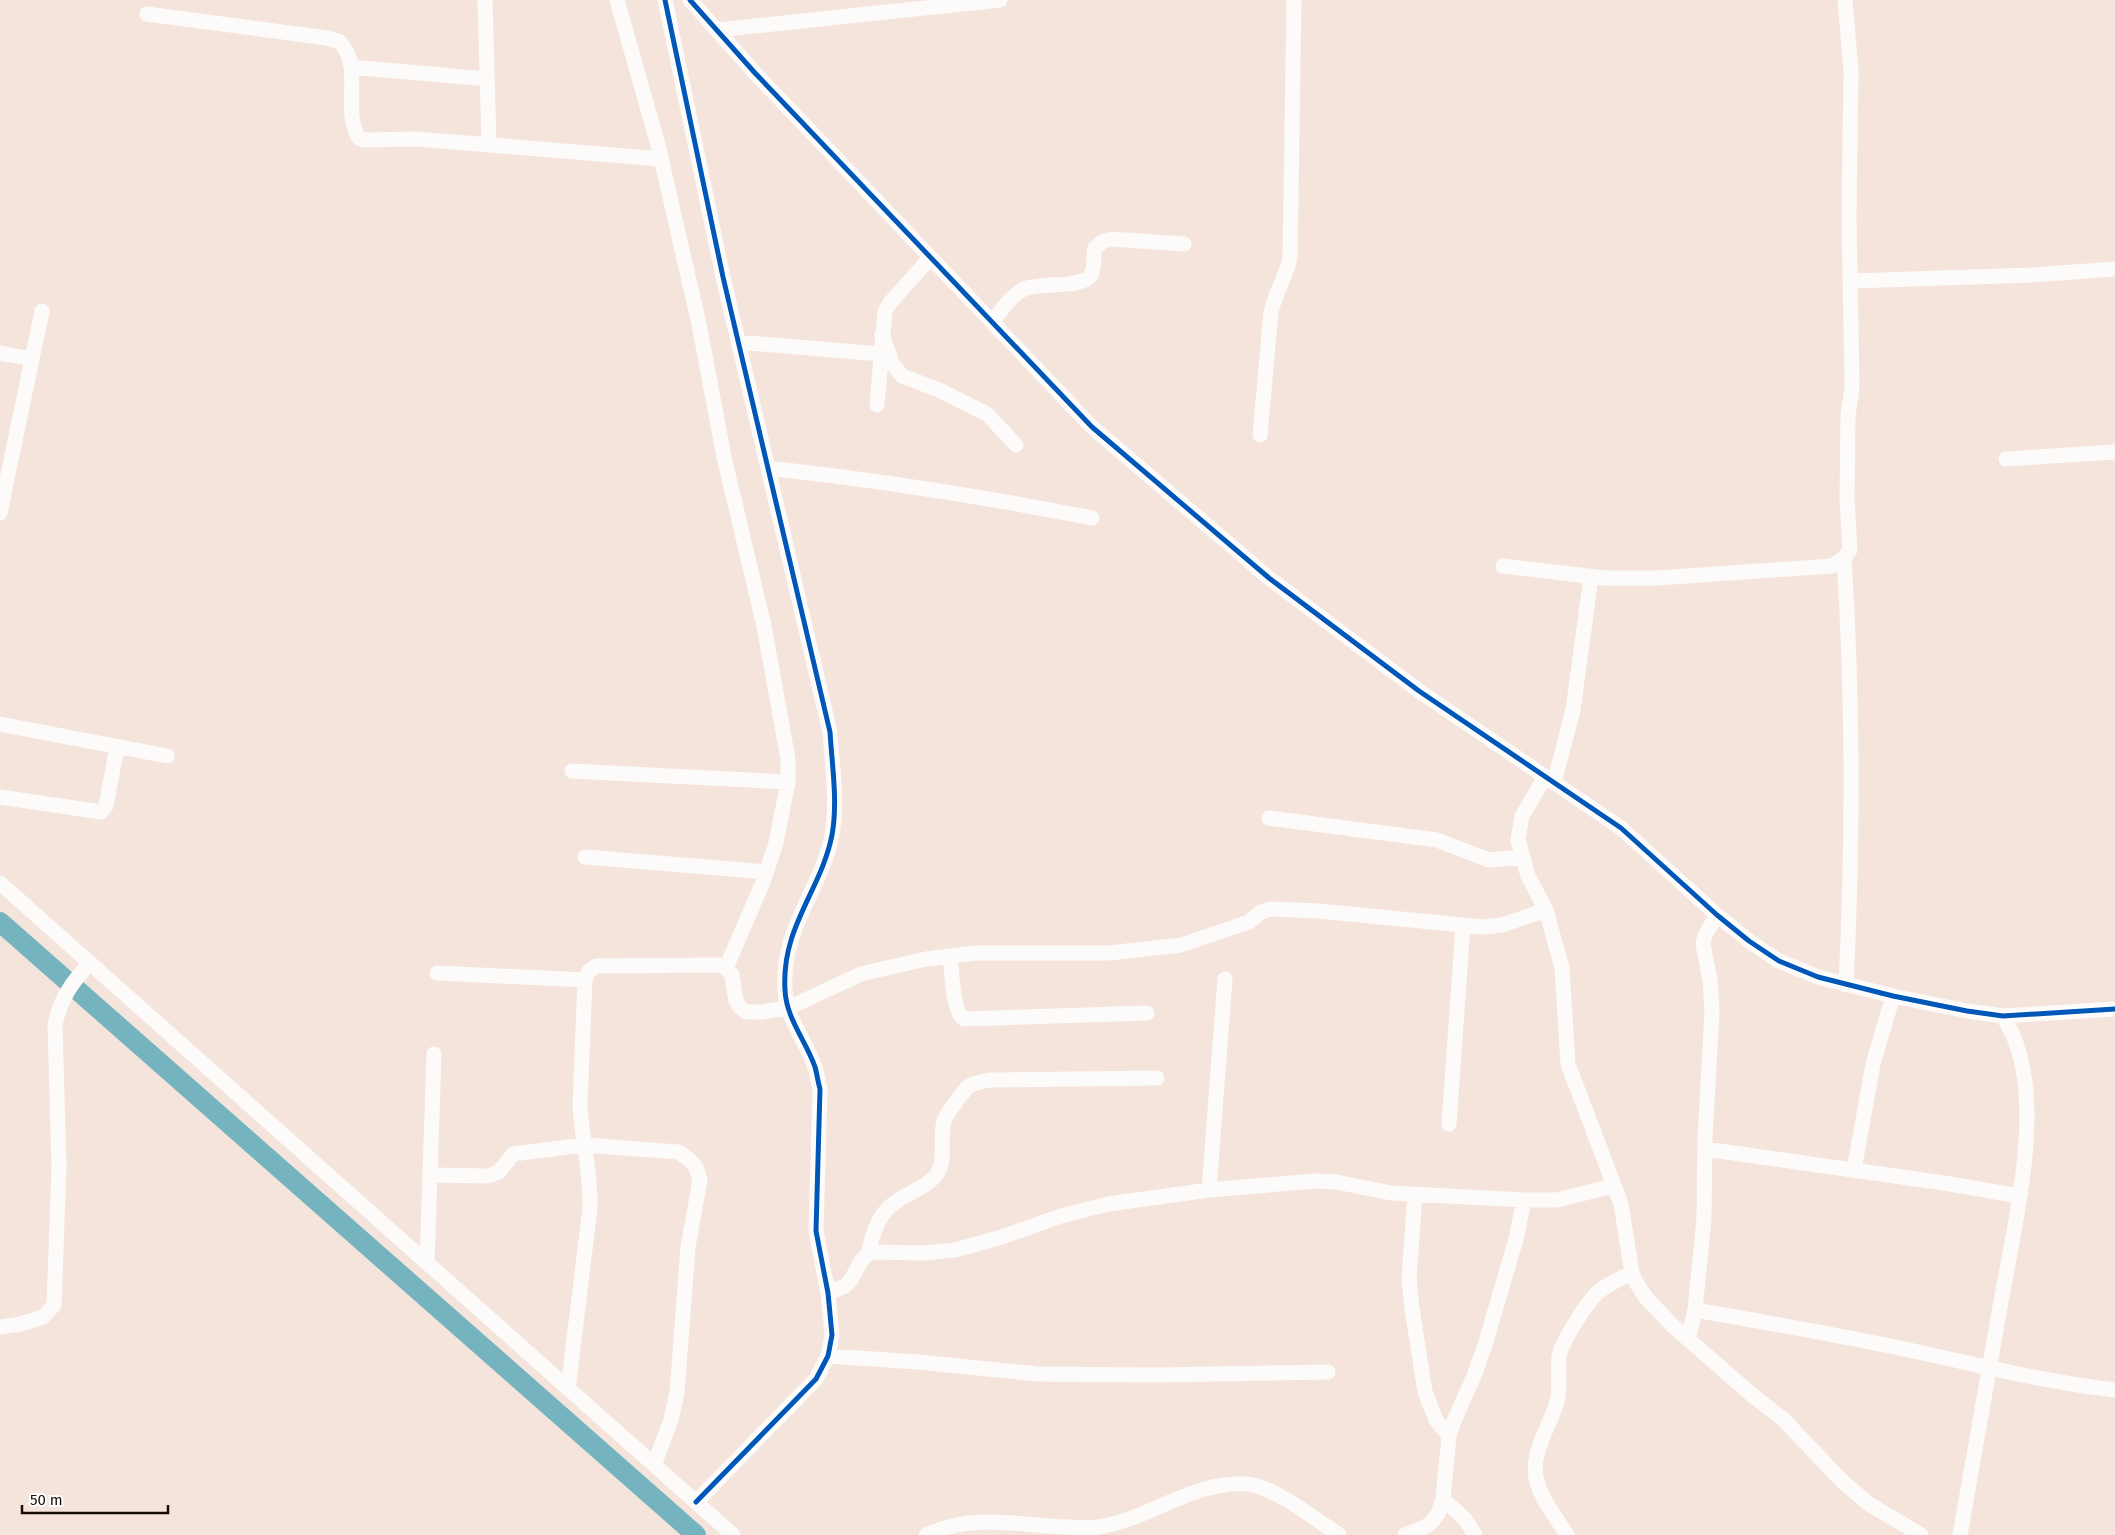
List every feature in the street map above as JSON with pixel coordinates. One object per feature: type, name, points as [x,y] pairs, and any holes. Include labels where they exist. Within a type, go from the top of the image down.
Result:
[{"type":"street","points":[[485,0],[489,145]]},
{"type":"street","points":[[617,0],[662,159],[699,324],[724,457],[764,626],[788,759],[788,782],[778,835],[766,872],[726,968]]},
{"type":"street","points":[[665,0],[738,342],[830,732],[833,798],[832,834],[826,856],[793,928],[787,953],[783,1008],[814,1066],[820,1089],[816,1231],[828,1294],[832,1335],[828,1356],[816,1379],[696,1502]]},
{"type":"street","points":[[690,0],[930,258],[1092,427],[1269,578],[1419,691],[1621,828],[1716,916],[1779,961],[1818,978],[1967,1011],[2003,1016],[2115,1008]]},
{"type":"street","points":[[717,30],[1000,0]]},
{"type":"street","points":[[1260,435],[1271,312],[1290,258],[1294,0]]},
{"type":"street","points":[[1503,566],[1591,576],[1658,578],[1832,566],[1844,558],[1850,550],[1847,501],[1848,416],[1852,387],[1852,281],[1849,216],[1851,70],[1845,0]]},
{"type":"street","points":[[147,14],[327,38],[340,42],[350,59],[352,125],[359,138],[364,140],[416,139],[662,159]]},
{"type":"street","points":[[350,67],[487,79]]},
{"type":"street","points":[[992,322],[1016,295],[1024,290],[1042,285],[1083,281],[1090,276],[1093,270],[1095,248],[1102,242],[1111,239],[1184,244]]},
{"type":"street","points":[[877,405],[884,318],[890,303],[930,258]]},
{"type":"street","points":[[1852,281],[2032,276],[2115,269]]},
{"type":"street","points":[[0,513],[42,311]]},
{"type":"street","points":[[882,334],[892,363],[902,376],[947,394],[987,414],[1016,445]]},
{"type":"street","points":[[738,342],[881,354]]},
{"type":"street","points":[[0,353],[32,359]]},
{"type":"street","points":[[2006,459],[2115,452]]},
{"type":"street","points":[[768,468],[867,479],[1000,500],[1092,518]]},
{"type":"street","points":[[1844,558],[1850,674],[1850,901],[1846,985]]},
{"type":"street","points":[[1591,576],[1573,710],[1549,780],[1522,816],[1518,840],[1528,876],[1546,910],[1562,968],[1568,1064],[1620,1204],[1632,1274],[1653,1305],[1688,1339],[1752,1395],[1783,1419],[1842,1481],[1869,1504],[1921,1535]]},
{"type":"street","points":[[0,724],[167,756]]},
{"type":"street","points":[[0,797],[101,812],[106,806],[117,747]]},
{"type":"street","points":[[572,771],[788,782]]},
{"type":"street","points":[[1269,818],[1416,836],[1450,844],[1489,860],[1522,857]]},
{"type":"street","points":[[585,858],[766,872]]},
{"type":"street","points":[[0,883],[87,967],[427,1263],[733,1535]]},
{"type":"street","points":[[568,1389],[590,1208],[591,1184],[580,1106],[585,980],[588,972],[596,966],[718,965],[726,968],[732,975],[736,1001],[740,1008],[747,1012],[761,1012],[783,1008],[861,974],[926,959],[975,953],[1109,953],[1181,945],[1249,922],[1261,912],[1271,909],[1490,927],[1546,910]]},
{"type":"street","points":[[1688,1339],[1695,1310],[1704,1219],[1705,1149],[1712,1005],[1710,980],[1703,944],[1705,935],[1716,916]]},
{"type":"street","points":[[1449,1124],[1463,926]]},
{"type":"street","points":[[950,956],[956,1008],[964,1019],[1147,1013]]},
{"type":"street","points":[[0,1327],[21,1324],[43,1317],[54,1305],[59,1167],[55,1025],[58,1008],[65,992],[87,967]]},
{"type":"street","points":[[437,973],[585,980]]},
{"type":"street","points":[[1209,1190],[1224,979]]},
{"type":"street","points":[[1854,1170],[1870,1074],[1893,996]]},
{"type":"street","points":[[1960,1535],[2019,1196],[2024,1153],[2026,1109],[2024,1082],[2017,1044],[2003,1016]]},
{"type":"street","points":[[427,1263],[434,1054]]},
{"type":"street","points":[[828,1294],[845,1286],[851,1280],[861,1260],[868,1254],[880,1216],[891,1204],[924,1186],[936,1176],[942,1164],[943,1122],[964,1089],[970,1084],[989,1080],[1157,1078]]},
{"type":"street","points":[[431,1175],[488,1176],[498,1172],[513,1154],[584,1145],[678,1152],[690,1160],[696,1167],[700,1180],[688,1247],[677,1393],[671,1420],[654,1465]]},
{"type":"street","points":[[1705,1149],[1944,1182],[2019,1196]]},
{"type":"street","points":[[868,1254],[897,1251],[924,1253],[955,1250],[1002,1237],[1061,1216],[1108,1204],[1209,1190],[1315,1181],[1336,1182],[1391,1193],[1415,1195],[1557,1200],[1613,1186]]},
{"type":"street","points":[[1415,1195],[1410,1278],[1412,1308],[1425,1392],[1436,1420],[1450,1436]]},
{"type":"street","points":[[1405,1535],[1429,1525],[1438,1514],[1443,1499],[1453,1423],[1474,1376],[1485,1345],[1516,1240],[1524,1200]]},
{"type":"street","points":[[1567,1535],[1546,1502],[1536,1477],[1535,1463],[1557,1401],[1560,1386],[1559,1356],[1571,1330],[1596,1294],[1614,1282],[1632,1274]]},
{"type":"street","points":[[1695,1310],[1830,1334],[2094,1388],[2115,1390]]},
{"type":"street","points":[[828,1356],[918,1362],[1037,1374],[1154,1375],[1328,1372]]},
{"type":"street","points":[[926,1535],[963,1522],[987,1521],[1060,1527],[1097,1527],[1123,1521],[1156,1509],[1197,1490],[1219,1484],[1249,1484],[1271,1491],[1339,1535]]},
{"type":"street","points":[[1443,1499],[1465,1519],[1475,1535]]},
{"type":"waterway","points":[[0,922],[696,1535]]},
{"type":"cycle path","points":[[665,0],[723,277],[830,732],[835,797],[834,822],[827,855],[795,928],[785,968],[786,1000],[793,1020],[815,1067],[820,1089],[816,1231],[828,1293],[832,1335],[828,1356],[816,1379],[696,1502]]},
{"type":"cycle path","points":[[690,0],[755,73],[1092,427],[1269,578],[1419,691],[1621,828],[1717,915],[1749,941],[1779,961],[1818,977],[1893,996],[1967,1011],[2003,1016],[2115,1009]]}]
